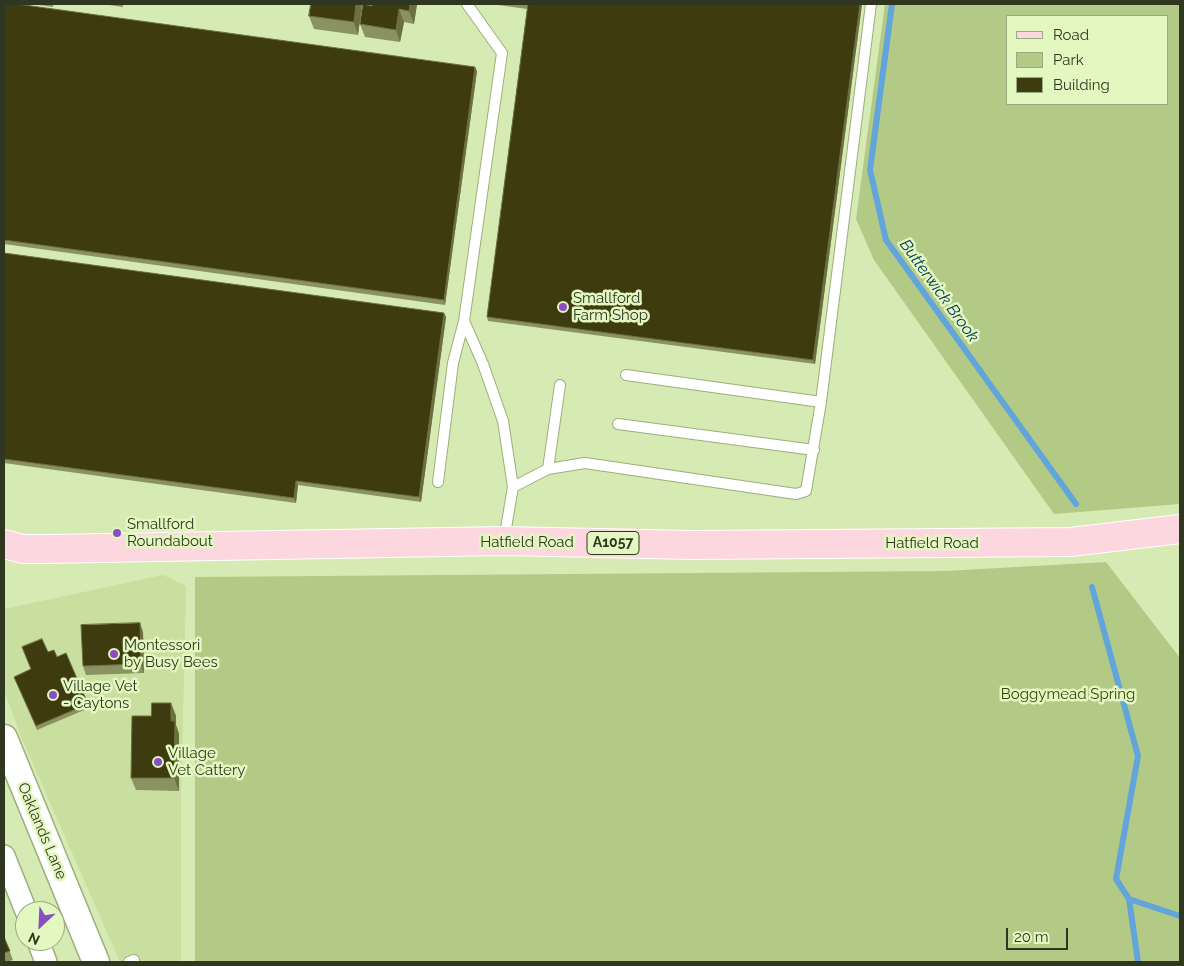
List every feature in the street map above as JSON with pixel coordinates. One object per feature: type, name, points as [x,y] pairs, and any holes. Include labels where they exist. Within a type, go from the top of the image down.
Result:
[{"type":"main road","name":"Hatfield Road","points":[[10,550],[504,541],[692,545],[1071,542],[1180,529]]},
{"type":"street","name":"Oaklands Lane","points":[[6,751],[96,962]]},
{"type":"street","points":[[4,856],[22,901]]},
{"type":"lane","points":[[438,482],[453,363],[464,321],[502,53],[467,4]]},
{"type":"lane","points":[[513,486],[548,469],[585,463],[796,494],[806,491],[821,402],[871,4]]},
{"type":"lane","points":[[464,321],[483,364],[504,421],[513,486],[504,541]]},
{"type":"lane","points":[[626,375],[821,402]]},
{"type":"lane","points":[[548,469],[560,385]]},
{"type":"lane","points":[[618,424],[814,450]]},
{"type":"shaded area","points":[[163,575],[186,586],[181,805],[181,962],[120,962],[22,739],[4,690],[4,609]]},
{"type":"green space","points":[[885,4],[1180,4],[1180,504],[1054,514],[874,260],[856,219]]},
{"type":"green space","name":"Boggymead Spring","points":[[1106,562],[1180,658],[1180,962],[195,962],[195,577],[945,571]]},
{"type":"building","points":[[4,4],[17,4],[475,67],[444,300],[4,240]]},
{"type":"building","points":[[311,4],[356,4],[354,22],[309,16]]},
{"type":"building","points":[[363,4],[372,6],[372,4],[410,4],[409,11],[399,9],[396,30],[360,24]]},
{"type":"building","points":[[528,4],[860,4],[813,360],[487,317]]},
{"type":"building","points":[[4,253],[444,313],[419,497],[296,481],[294,498],[4,459]]},
{"type":"building","name":"Montessori by Busy Bees","points":[[140,623],[141,664],[83,666],[81,625]]},
{"type":"building","name":"Village Vet - Caytons","points":[[42,639],[48,652],[54,650],[57,657],[66,653],[88,704],[36,726],[14,677],[31,669],[22,647]]},
{"type":"building","name":"Village Vet Cattery","points":[[152,703],[171,703],[171,721],[175,721],[174,778],[131,778],[132,716],[151,716]]},
{"type":"building","points":[[4,937],[10,951],[4,953]]},
{"type":"waterway","name":"Butterwick Brook","points":[[892,4],[870,170],[886,240],[1076,504]]},
{"type":"waterway","name":"Butterwick Brook","points":[[1092,587],[1138,756],[1116,879],[1129,899],[1180,916]]},
{"type":"waterway","name":"Butterwick Brook","points":[[1129,899],[1138,962]]},
{"type":"place","name":"Smallford Farm Shop","points":[[563,307]]},
{"type":"place","name":"Smallford Roundabout","points":[[117,533]]},
{"type":"place","name":"Montessori by Busy Bees","points":[[114,654]]},
{"type":"place","name":"Village Vet - Caytons","points":[[53,695]]},
{"type":"place","name":"Village Vet Cattery","points":[[158,762]]}]
